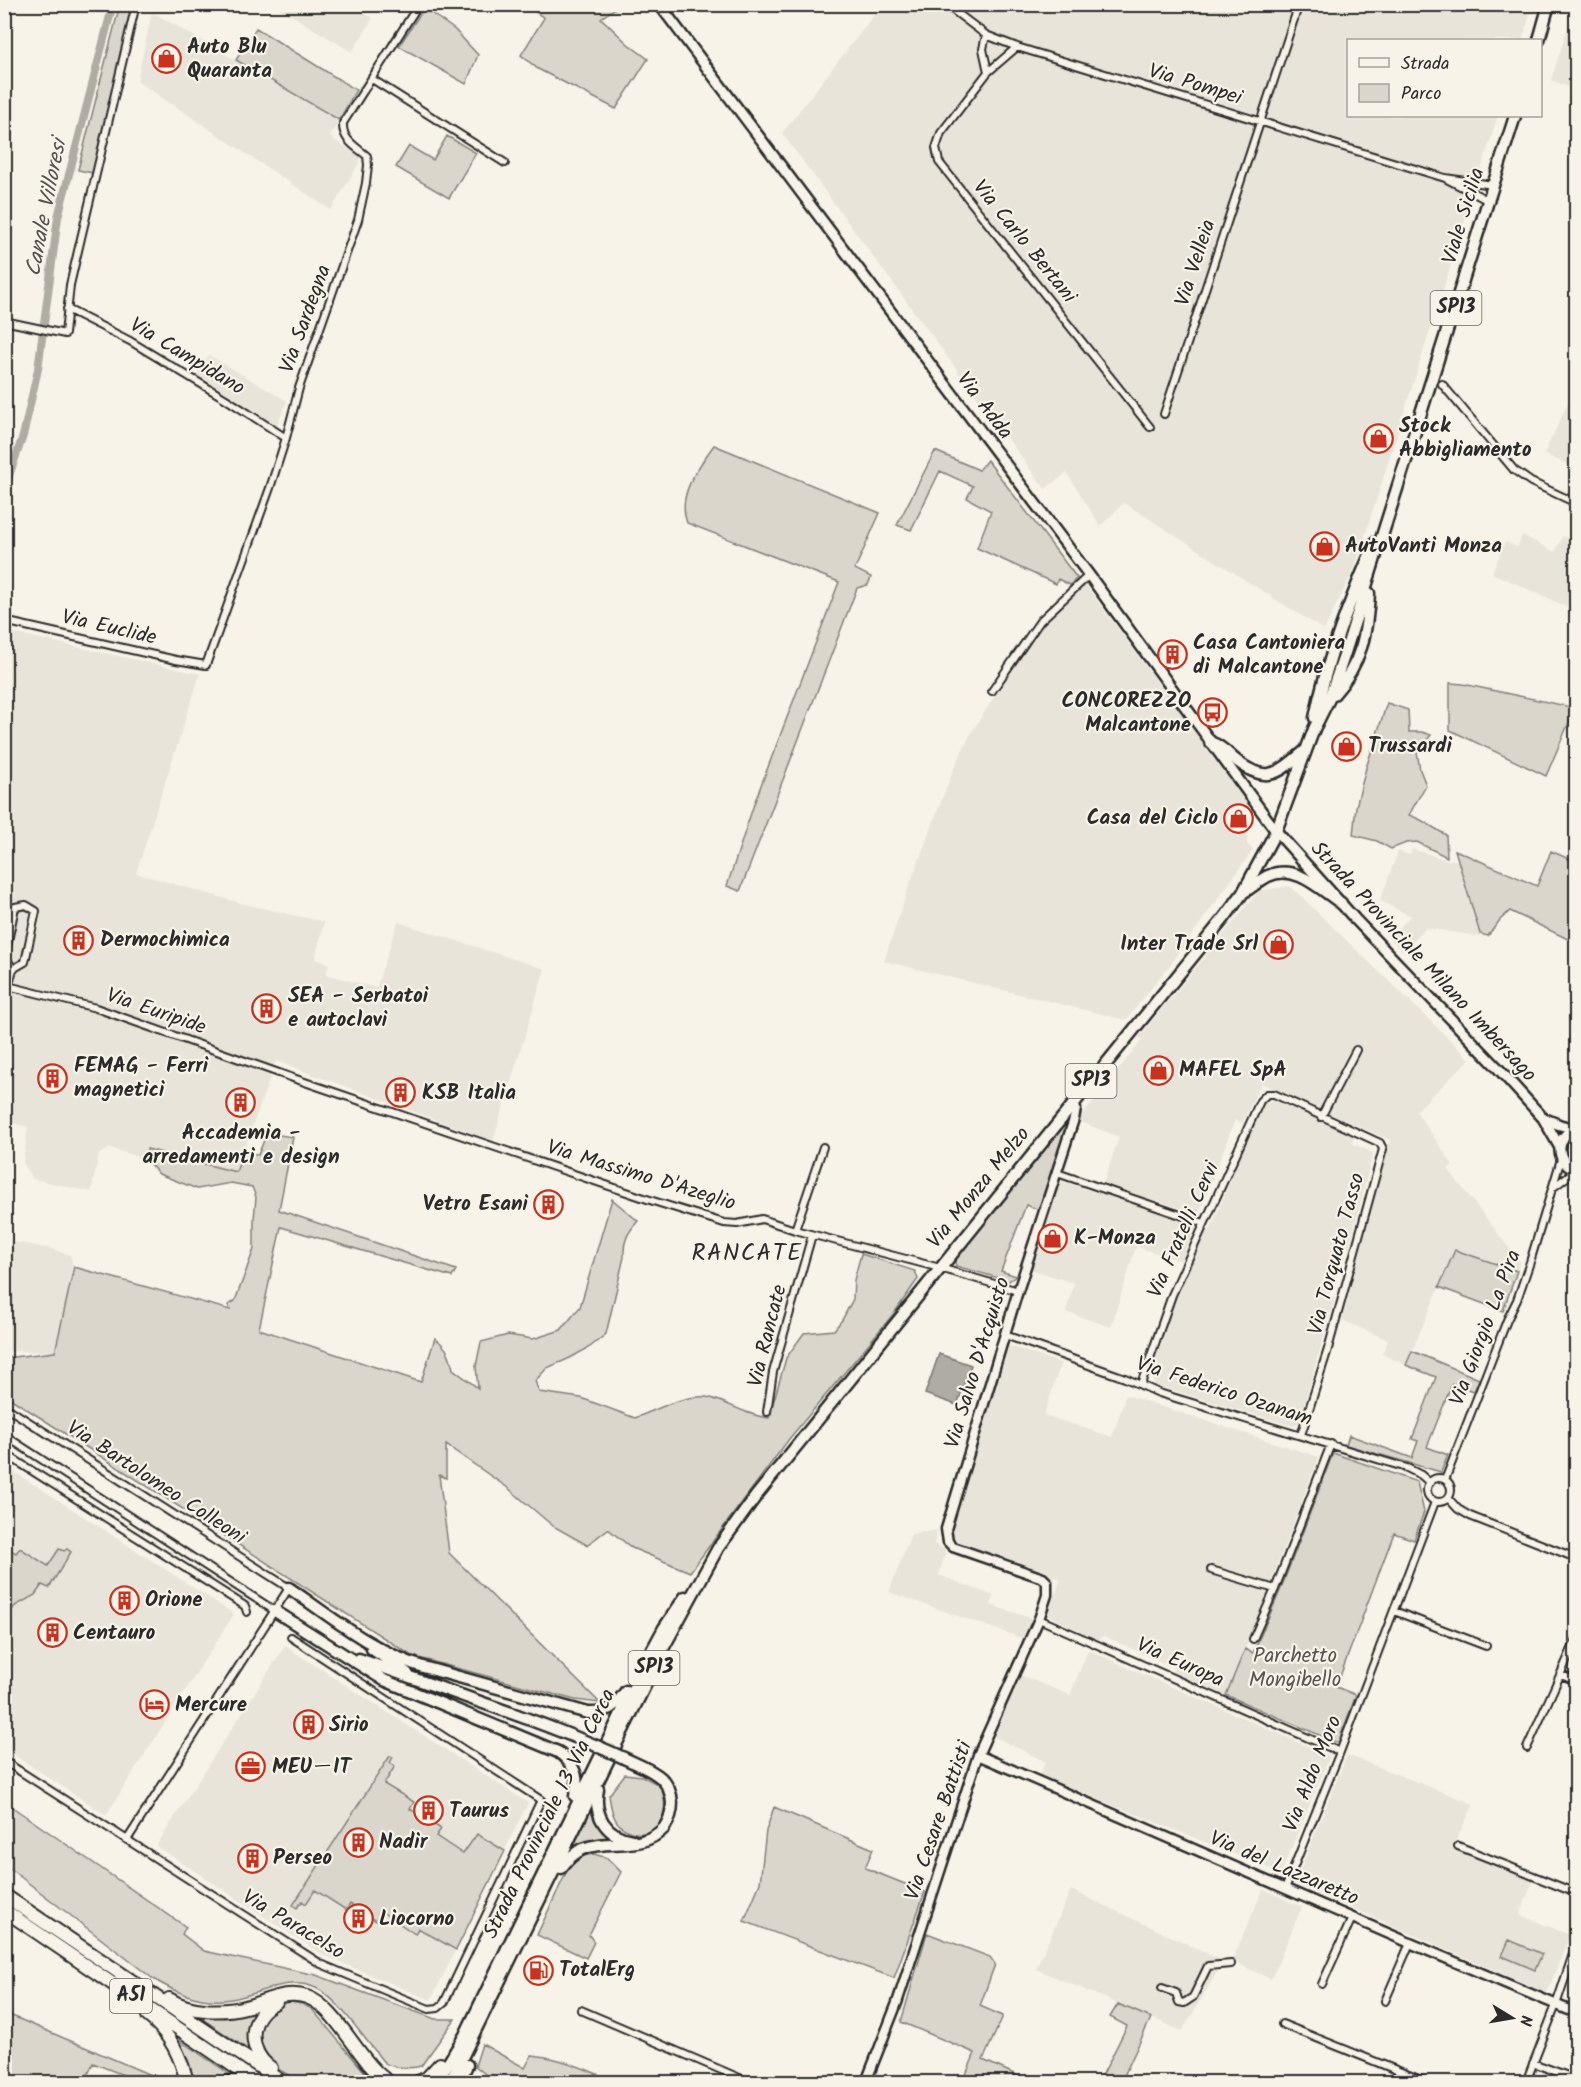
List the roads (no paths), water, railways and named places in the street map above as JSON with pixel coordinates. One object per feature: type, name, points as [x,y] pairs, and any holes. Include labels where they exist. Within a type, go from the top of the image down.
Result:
[{"type":"highway","name":"A51","points":[[4,1895],[283,2082]]},
{"type":"highway","name":"A51","points":[[4,1910],[257,2082]]},
{"type":"highway","points":[[110,1966],[146,1984],[176,2004],[199,2009],[236,2009],[289,1994],[312,1999],[325,2010],[378,2074],[389,2082]]},
{"type":"highway","points":[[104,1978],[116,1992],[151,2018],[162,2030],[177,2053],[187,2082]]},
{"type":"highway","points":[[283,2082],[279,2073],[259,2057],[253,2034],[256,2021],[265,2009],[276,2002],[289,1999],[305,2001],[318,2009],[381,2082]]},
{"type":"highway","points":[[418,2082],[427,2078],[440,2064]]},
{"type":"highway","points":[[228,2082],[242,2082]]},
{"type":"main road","name":"Via Adda","points":[[659,4],[1089,575],[1276,831]]},
{"type":"main road","points":[[1539,39],[1550,4]]},
{"type":"main road","name":"Viale Sicilia","points":[[1276,831],[1314,729],[1329,699],[1370,579],[1515,117]]},
{"type":"main road","name":"Viale Sicilia","points":[[1314,729],[1319,696],[1338,639],[1360,576],[1394,499]]},
{"type":"main road","points":[[1329,699],[1344,683],[1362,648],[1367,624],[1370,579]]},
{"type":"main road","points":[[1346,631],[1352,631],[1360,636],[1362,648],[1354,656],[1344,656],[1339,650],[1338,639],[1346,631]]},
{"type":"main road","points":[[1210,742],[1221,747],[1245,767],[1262,774],[1280,771],[1306,750]]},
{"type":"main road","name":"Via Monza Melzo","points":[[706,1567],[756,1496],[1214,931],[1242,894],[1276,831]]},
{"type":"main road","name":"Strada Provinciale Milano Imbersago","points":[[1276,831],[1543,1118],[1559,1146]]},
{"type":"main road","points":[[1242,894],[1267,877],[1286,872],[1301,876],[1341,903]]},
{"type":"main road","name":"Strada Provinciale Milano Imbersago","points":[[1543,1118],[1576,1129]]},
{"type":"main road","points":[[1576,1129],[1566,1134],[1559,1146],[1561,1159],[1576,1170]]},
{"type":"main road","name":"Strada Provinciale 13 Via Cerca","points":[[437,2082],[465,2035],[564,1827],[661,1632],[706,1567]]},
{"type":"main road","name":"Strada Provinciale 13 Via Cerca","points":[[450,2082],[487,2011],[657,1661],[706,1567]]},
{"type":"main road","points":[[289,1588],[362,1638],[416,1665],[592,1713],[604,1711],[618,1702],[661,1632]]},
{"type":"main road","points":[[275,1611],[393,1684],[544,1745],[563,1755],[573,1768],[577,1781],[564,1827]]},
{"type":"main road","points":[[362,1638],[385,1659],[430,1684]]},
{"type":"main road","points":[[342,1653],[589,1742],[659,1776],[669,1789],[672,1804],[670,1818],[664,1828],[653,1837],[642,1841],[584,1849],[570,1858],[549,1882]]},
{"type":"main road","points":[[604,1769],[597,1799],[603,1823],[607,1829],[619,1837],[642,1841]]},
{"type":"main road","points":[[427,2082],[488,1987]]},
{"type":"main road","points":[[459,2082],[487,2011]]},
{"type":"street","points":[[4,321],[65,334],[70,285],[136,4]]},
{"type":"street","name":"Via Sardegna","points":[[206,665],[286,438],[299,388],[358,220],[366,183],[367,156],[345,138],[342,130],[343,123],[419,4]]},
{"type":"street","name":"Via Pompei","points":[[945,4],[986,35],[1017,47],[1445,178],[1494,185]]},
{"type":"street","name":"Via Velleia","points":[[1164,414],[1299,4]]},
{"type":"street","points":[[986,35],[983,49],[988,72]]},
{"type":"street","name":"Via Carlo Bertani","points":[[1017,47],[988,72],[942,133],[936,148],[939,162],[1149,427]]},
{"type":"street","points":[[372,79],[506,163]]},
{"type":"street","name":"Via Pompei","points":[[1445,178],[1489,201]]},
{"type":"street","name":"Via Campidano","points":[[67,309],[130,341],[286,438]]},
{"type":"street","points":[[1442,384],[1514,470],[1531,482],[1576,503]]},
{"type":"street","points":[[992,691],[1040,621],[1089,575]]},
{"type":"street","name":"Via Euclide","points":[[4,621],[206,665]]},
{"type":"street","points":[[4,1003],[6,986],[13,969],[25,962],[36,911],[26,904],[15,907],[5,957],[13,969]]},
{"type":"street","name":"Via Euripide","points":[[6,986],[96,1008],[293,1078]]},
{"type":"street","points":[[1321,1117],[1356,1050]]},
{"type":"street","name":"Via Massimo D'Azeglio","points":[[293,1078],[724,1223],[737,1224],[762,1219],[812,1235],[1018,1291]]},
{"type":"street","name":"Via Torquato Tasso","points":[[1267,1094],[1274,1094],[1380,1143],[1383,1151],[1328,1349],[1301,1435]]},
{"type":"street","name":"Via Fratelli Cervi","points":[[1141,1384],[1164,1314],[1260,1101],[1267,1094]]},
{"type":"street","name":"Via Salvo D'Acquisto","points":[[1039,1577],[953,1547],[946,1536],[946,1529],[1018,1291],[1074,1119],[1076,1109],[1074,1102]]},
{"type":"street","points":[[795,1230],[823,1147]]},
{"type":"street","name":"Via Giorgio La Pira","points":[[1445,1480],[1524,1280],[1561,1159]]},
{"type":"street","points":[[1554,1186],[1576,1170]]},
{"type":"street","points":[[1057,1173],[1204,1223]]},
{"type":"street","name":"Via Rancate","points":[[767,1412],[773,1372],[812,1235]]},
{"type":"street","name":"Via Federico Ozanam","points":[[1005,1335],[1141,1384],[1159,1393],[1407,1468],[1430,1483]]},
{"type":"street","name":"Via Bartolomeo Colleoni","points":[[4,1406],[289,1588]]},
{"type":"street","name":"Via Bartolomeo Colleoni","points":[[4,1435],[275,1611]]},
{"type":"street","points":[[1253,1639],[1275,1589],[1331,1444]]},
{"type":"street","points":[[4,1453],[245,1606],[247,1612]]},
{"type":"street","points":[[1436,1479],[1445,1480],[1451,1488],[1448,1498],[1442,1502],[1435,1502],[1428,1493],[1430,1483],[1436,1479]]},
{"type":"street","points":[[1448,1498],[1458,1509],[1468,1515],[1576,1558]]},
{"type":"street","name":"Via Aldo Moro","points":[[1285,1889],[1435,1502]]},
{"type":"street","points":[[1211,1570],[1275,1589]]},
{"type":"street","name":"Via Cesare Battisti","points":[[866,2082],[893,2013],[978,1755],[1039,1619],[1048,1588],[1047,1582],[1039,1577]]},
{"type":"street","points":[[127,1840],[289,1588]]},
{"type":"street","points":[[1394,1611],[1486,1646]]},
{"type":"street","name":"Via Europa","points":[[1039,1619],[1340,1752]]},
{"type":"street","name":"Via Paracelso","points":[[4,1761],[321,1964],[429,2009],[438,2008],[444,2003],[542,1800],[291,1637]]},
{"type":"street","points":[[1527,1748],[1576,1640]]},
{"type":"street","points":[[1561,1675],[1576,1681]]},
{"type":"street","name":"Via del Lazzaretto","points":[[978,1755],[1576,2013]]},
{"type":"street","points":[[1458,1846],[1576,1893]]},
{"type":"street","points":[[1322,1984],[1352,1918]]},
{"type":"street","points":[[1385,2001],[1410,1943]]},
{"type":"street","points":[[1526,2082],[1576,1945]]},
{"type":"street","points":[[1162,1988],[1176,1993],[1179,2001],[1184,2003],[1193,1997],[1208,1966],[1231,1964]]},
{"type":"street","points":[[581,2010],[750,2082]]},
{"type":"street","points":[[1282,2024],[1426,2082]]},
{"type":"street","points":[[1533,2063],[1576,2079]]},
{"type":"waterway","name":"Canale Villoresi","points":[[4,490],[23,436],[38,369],[58,217],[113,4]]},
{"type":"place","name":"Auto Blu Quaranta","points":[[166,59]]},
{"type":"place","name":"Stock Abbigliamento","points":[[1378,438]]},
{"type":"place","name":"AutoVanti Monza","points":[[1324,546]]},
{"type":"place","name":"Casa Cantoniera di Malcantone","points":[[1172,655]]},
{"type":"place","name":"CONCOREZZO Malcantone","points":[[1212,713]]},
{"type":"place","name":"Trussardi","points":[[1347,746]]},
{"type":"place","name":"Casa del Ciclo","points":[[1239,818]]},
{"type":"place","name":"Dermochimica","points":[[79,940]]},
{"type":"place","name":"Inter Trade Srl","points":[[1279,944]]},
{"type":"place","name":"SEA - Serbatoi e autoclavi","points":[[267,1008]]},
{"type":"place","name":"MAFEL SpA","points":[[1158,1070]]},
{"type":"place","name":"FEMAG - Ferri magnetici","points":[[53,1078]]},
{"type":"place","name":"KSB Italia","points":[[401,1093]]},
{"type":"place","name":"Accademia - arredamenti e design","points":[[241,1102]]},
{"type":"place","name":"Vetro Esani","points":[[549,1204]]},
{"type":"place","name":"K-Monza","points":[[1053,1238]]},
{"type":"place","name":"Orione","points":[[124,1600]]},
{"type":"place","name":"Centauro","points":[[52,1633]]},
{"type":"place","name":"Mercure","points":[[154,1705]]},
{"type":"place","name":"Sirio","points":[[308,1725]]},
{"type":"place","name":"MEUーIT","points":[[251,1767]]},
{"type":"place","name":"Taurus","points":[[428,1811]]},
{"type":"place","name":"Nadir","points":[[358,1842]]},
{"type":"place","name":"Perseo","points":[[252,1858]]},
{"type":"place","name":"Liocorno","points":[[358,1919]]},
{"type":"place","name":"TotalErg","points":[[538,1970]]},
{"type":"district","name":"RANCATE","points":[[747,1253]]},
{"type":"park label","name":"Parchetto Mongibello","points":[[1295,1668]]}]
